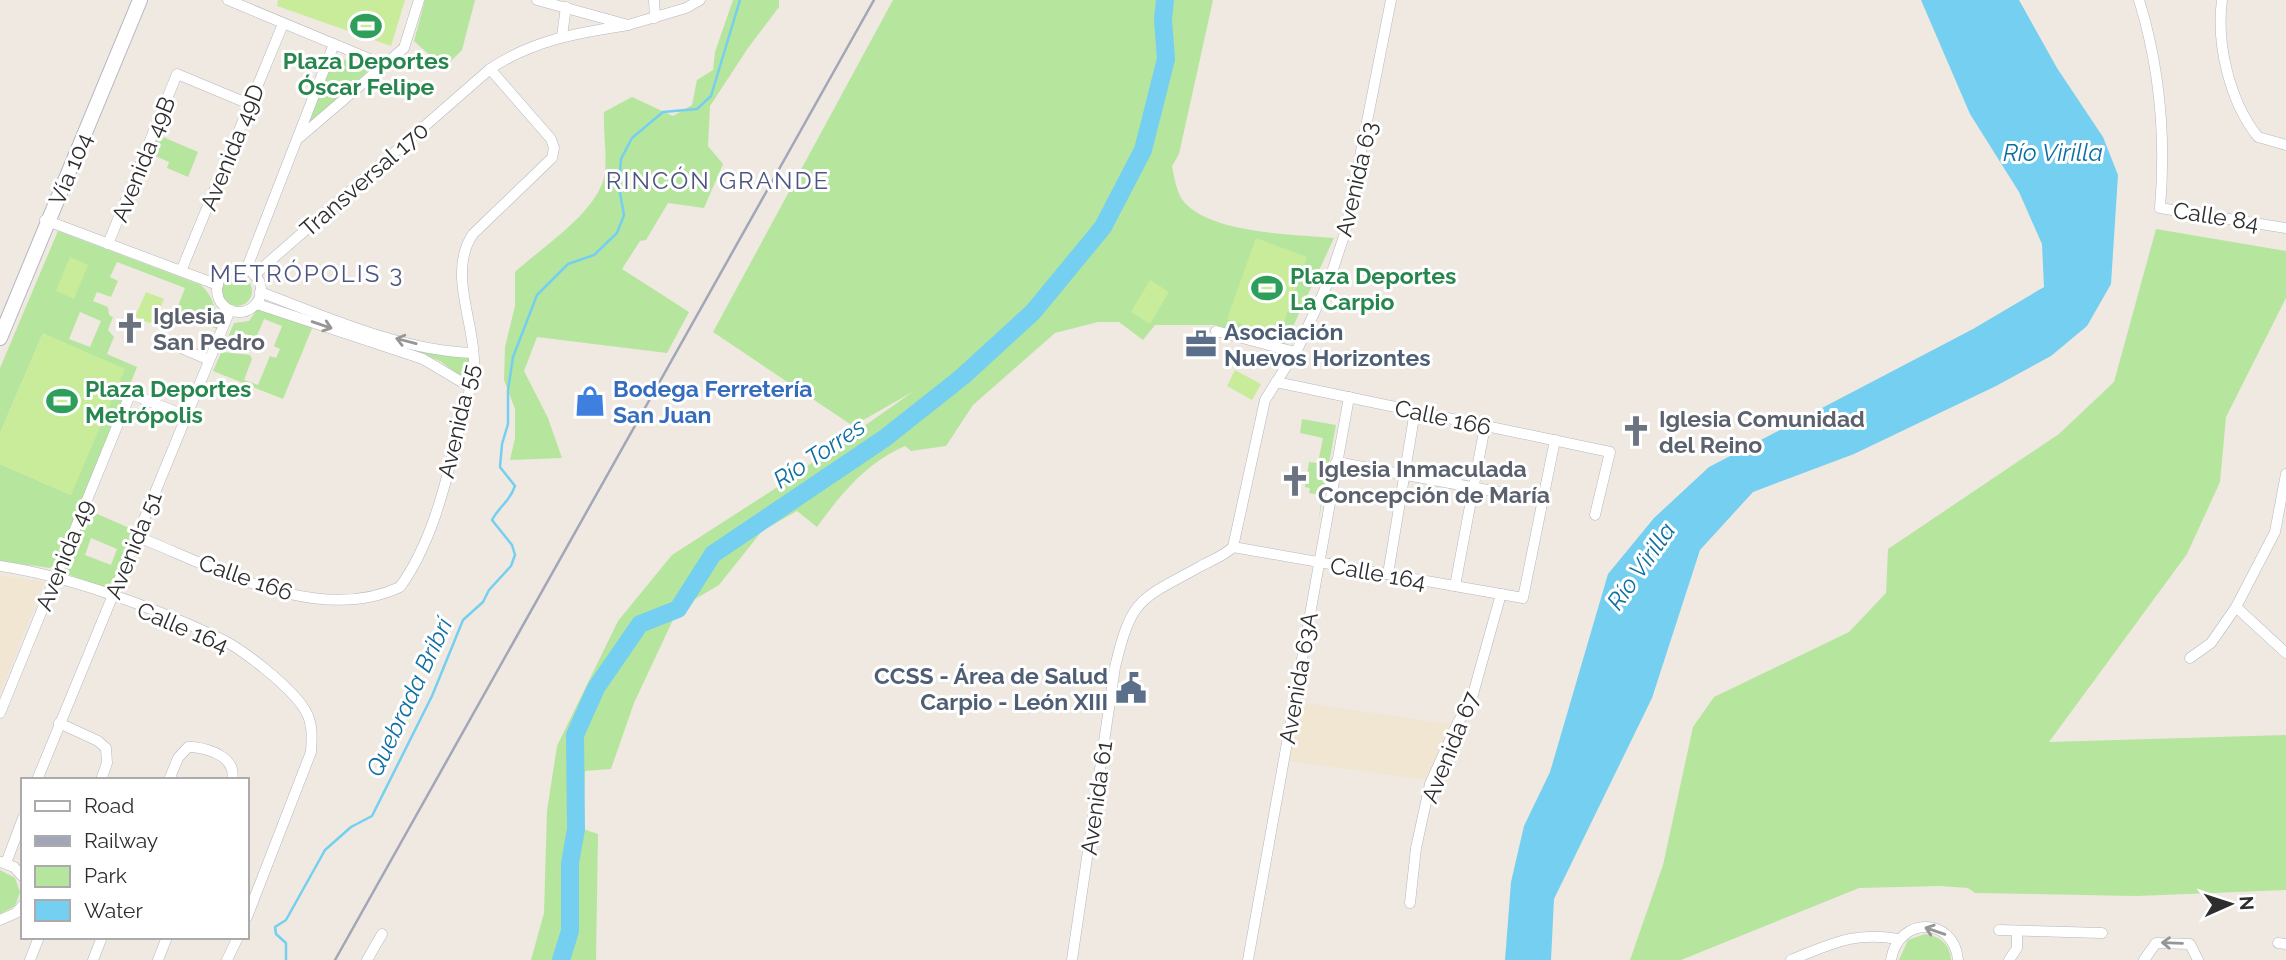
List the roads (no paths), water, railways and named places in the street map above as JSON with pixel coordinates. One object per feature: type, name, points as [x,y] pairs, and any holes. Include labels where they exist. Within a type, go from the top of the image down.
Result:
[{"type":"main road","name":"Vía 104","points":[[1,328],[138,0]]},
{"type":"street","points":[[228,0],[382,64]]},
{"type":"street","points":[[297,139],[404,48],[419,0]]},
{"type":"street","points":[[654,0],[655,18]]},
{"type":"street","name":"Transversal 170","points":[[250,272],[490,69],[515,52],[562,36],[655,18],[686,8],[700,0]]},
{"type":"street","name":"Avenida 63","points":[[1233,547],[1265,400],[1295,352],[1330,278],[1345,233],[1379,74],[1391,0]]},
{"type":"street","name":"Calle 84","points":[[2139,0],[2159,81],[2160,208],[2284,227]]},
{"type":"street","points":[[2222,0],[2220,28],[2239,108],[2258,137],[2286,145]]},
{"type":"street","points":[[542,1],[628,25]]},
{"type":"street","points":[[562,36],[566,7]]},
{"type":"street","name":"Avenida 49D","points":[[181,271],[283,23]]},
{"type":"street","points":[[250,272],[235,269],[226,272],[218,285],[220,301],[230,310],[243,312],[257,304],[260,292],[250,272],[334,44]]},
{"type":"street","name":"Avenida 55","points":[[400,587],[425,542],[448,472],[470,387],[473,353],[461,264],[465,246],[473,234],[552,159],[554,148],[551,139],[490,69]]},
{"type":"street","name":"Avenida 49B","points":[[108,244],[177,74],[249,104]]},
{"type":"street","points":[[2284,227],[2286,214]]},
{"type":"street","points":[[46,221],[218,285]]},
{"type":"street","points":[[260,292],[411,343],[452,352],[473,353]]},
{"type":"street","points":[[257,304],[423,359],[470,387]]},
{"type":"street","name":"Avenida 51","points":[[38,778],[230,310]]},
{"type":"street","points":[[1216,331],[1295,352]]},
{"type":"street","points":[[167,342],[209,360]]},
{"type":"street","name":"Calle 166","points":[[1276,382],[1610,452],[1595,515]]},
{"type":"street","name":"Avenida 49","points":[[0,713],[129,397],[134,395],[186,416]]},
{"type":"street","name":"Avenida 63A","points":[[1248,960],[1349,397]]},
{"type":"street","points":[[1388,574],[1415,411]]},
{"type":"street","points":[[1455,586],[1485,426]]},
{"type":"street","points":[[1336,462],[1542,500],[1555,440]]},
{"type":"street","points":[[2190,659],[2211,643],[2236,607],[2282,521],[2286,474]]},
{"type":"street","name":"Calle 164","points":[[1233,547],[1523,598],[1542,500]]},
{"type":"street","name":"Calle 166","points":[[136,536],[292,595],[365,598],[400,587]]},
{"type":"street","name":"Avenida 61","points":[[1072,960],[1122,637],[1135,607],[1148,596],[1233,547]]},
{"type":"street","name":"Calle 164","points":[[0,566],[55,577],[221,639],[297,699],[307,713],[312,731],[311,752],[249,906]]},
{"type":"street","name":"Avenida 67","points":[[1410,903],[1416,848],[1430,784],[1458,722],[1470,705],[1501,594]]},
{"type":"street","points":[[2236,607],[2286,653]]},
{"type":"street","points":[[59,723],[102,743],[107,755],[101,778]]},
{"type":"street","points":[[170,778],[178,758],[188,747],[201,748],[220,755],[232,775]]},
{"type":"street","points":[[21,822],[3,862],[21,876]]},
{"type":"street","points":[[0,920],[16,913],[21,907]]},
{"type":"street","points":[[1891,960],[1898,939],[1917,927],[1940,930],[1956,946],[1958,960]]},
{"type":"street","points":[[1999,930],[2102,933]]},
{"type":"street","points":[[2009,960],[2017,948],[2017,931]]},
{"type":"street","points":[[367,960],[382,934]]},
{"type":"street","points":[[1797,959],[1843,939],[1864,934],[1898,939]]},
{"type":"street","points":[[30,960],[38,939]]},
{"type":"street","points":[[93,960],[101,939]]},
{"type":"street","points":[[158,960],[166,939]]},
{"type":"street","points":[[228,960],[237,939]]},
{"type":"street","points":[[2144,960],[2156,943],[2190,944],[2198,960]]},
{"type":"water","name":"Río Virilla","points":[[1921,0],[2019,0],[2057,68],[2103,137],[2118,175],[2111,284],[2087,326],[2051,356],[1996,386],[1854,454],[1753,492],[1700,550],[1652,698],[1554,899],[1551,960],[1505,960],[1511,882],[1524,826],[1550,772],[1608,574],[1654,518],[1709,467],[1973,329],[2044,287],[2042,244],[2019,192],[1970,114]]},
{"type":"waterway","name":"Quebrada Bribrí","points":[[286,960],[286,943],[276,934],[275,927],[286,920],[325,850],[351,827],[372,816],[432,696],[463,620],[483,602],[489,590],[511,566],[515,555],[512,545],[492,520],[515,486],[500,467],[502,444],[508,424],[508,390],[513,357],[537,295],[568,264],[594,255],[617,233],[624,215],[619,187],[621,159],[632,138],[663,112],[697,109],[711,96],[740,0]]},
{"type":"waterway","name":"Río Torres","points":[[561,960],[570,931],[570,863],[576,829],[575,735],[596,688],[640,624],[678,609],[713,554],[885,438],[962,377],[1033,312],[1103,227],[1143,150],[1166,59],[1163,20],[1165,0]]},
{"type":"railway","points":[[335,960],[874,0]]},
{"type":"place","name":"Plaza Deportes Óscar Felipe","points":[[366,26]]},
{"type":"place","name":"Plaza Deportes La Carpio","points":[[1267,288]]},
{"type":"place","name":"Iglesia San Pedro","points":[[130,328]]},
{"type":"place","name":"Asociación Nuevos Horizontes","points":[[1201,344]]},
{"type":"place","name":"Plaza Deportes Metrópolis","points":[[62,401]]},
{"type":"place","name":"Bodega Ferretería San Juan","points":[[590,401]]},
{"type":"place","name":"Iglesia Comunidad del Reino","points":[[1636,431]]},
{"type":"place","name":"Iglesia Inmaculada Concepción de María","points":[[1295,481]]},
{"type":"place","name":"CCSS - Área de Salud Carpio - León XIII","points":[[1131,688]]},
{"type":"district","name":"RINCÓN GRANDE","points":[[718,180]]},
{"type":"district","name":"METRÓPOLIS 3","points":[[307,273]]}]
